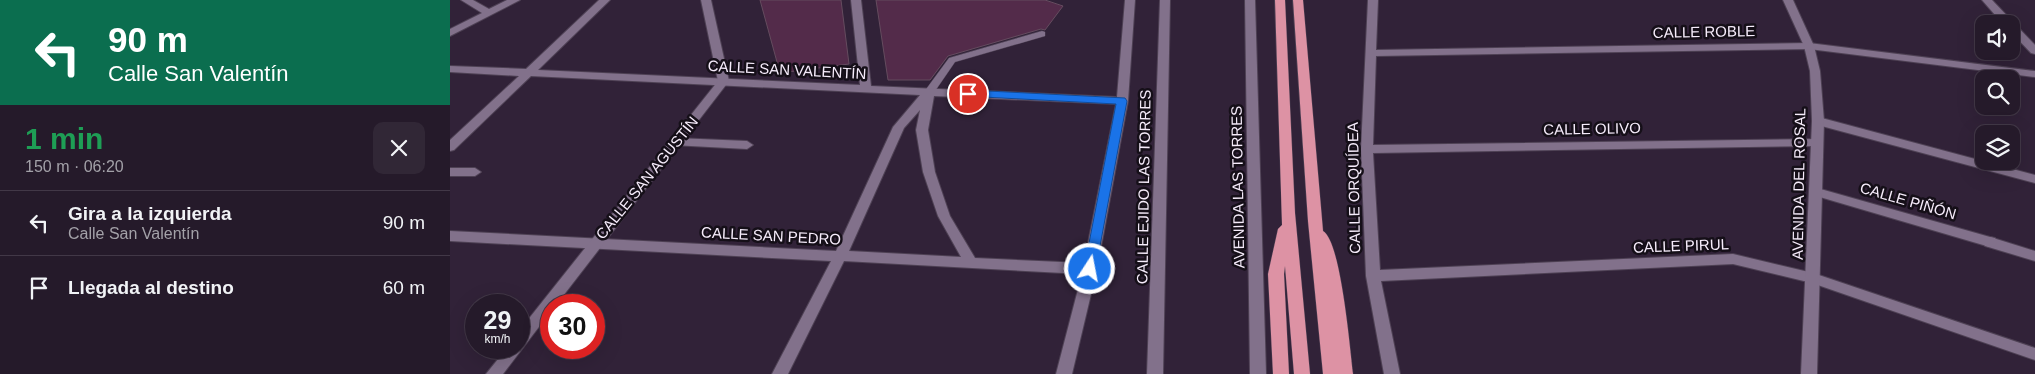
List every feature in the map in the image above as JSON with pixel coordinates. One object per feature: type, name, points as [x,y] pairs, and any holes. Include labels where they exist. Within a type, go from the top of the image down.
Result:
[{"type":"highway","points":[[1280,0],[1288,213],[1302,374]]},
{"type":"highway","points":[[1298,0],[1315,221],[1331,374]]},
{"type":"highway","points":[[1281,374],[1276,274],[1288,213]]},
{"type":"highway","points":[[1315,221],[1331,261],[1345,374]]},
{"type":"street","points":[[466,0],[489,13]]},
{"type":"street","points":[[450,33],[515,0]]},
{"type":"street","points":[[450,147],[605,0]]},
{"type":"street","points":[[706,0],[724,81]]},
{"type":"street","points":[[856,0],[866,89]]},
{"type":"street","points":[[1064,374],[1090,269],[1122,101],[1130,0]]},
{"type":"street","name":"CALLE EJIDO LAS TORRES","points":[[1155,374],[1165,0]]},
{"type":"street","name":"AVENIDA LAS TORRES","points":[[1250,0],[1258,374]]},
{"type":"street","name":"CALLE ORQUÍDEA","points":[[1372,0],[1372,53],[1367,149],[1373,276],[1392,374]]},
{"type":"street","name":"AVENIDA DEL ROSAL","points":[[1788,0],[1809,46],[1815,71],[1818,121],[1817,192],[1809,374]]},
{"type":"street","points":[[1987,0],[2001,15]]},
{"type":"street","points":[[2020,35],[2035,51]]},
{"type":"street","name":"CALLE ROBLE","points":[[1372,53],[1809,46],[2035,74]]},
{"type":"street","name":"CALLE SAN VALENTÍN","points":[[450,69],[1122,101]]},
{"type":"street","name":"CALLE SAN AGUSTÍN","points":[[530,328],[724,81]]},
{"type":"street","points":[[780,374],[840,256],[899,127],[929,92]]},
{"type":"street","points":[[929,92],[922,130],[929,172],[944,216],[971,263]]},
{"type":"street","points":[[1818,121],[2035,179]]},
{"type":"street","points":[[676,142],[747,145]]},
{"type":"street","name":"CALLE OLIVO","points":[[1367,149],[1817,142]]},
{"type":"street","points":[[450,172],[474,172]]},
{"type":"street","name":"CALLE PIÑÓN","points":[[1817,192],[2035,256]]},
{"type":"street","name":"CALLE SAN PEDRO","points":[[450,236],[1090,269]]},
{"type":"street","name":"CALLE PIRUL","points":[[1373,276],[1733,259],[1812,278],[2035,354]]},
{"type":"street","points":[[494,374],[506,359]]},
{"type":"lane","points":[[929,92],[952,60],[1042,34]]},
{"type":"building","points":[[760,0],[841,0],[849,64],[780,73]]},
{"type":"building","points":[[876,0],[1045,0],[1063,6],[1045,30],[1041,29],[948,56],[930,80],[888,80]]},
{"type":"route","points":[[968,94],[1122,101],[1090,269]]}]
